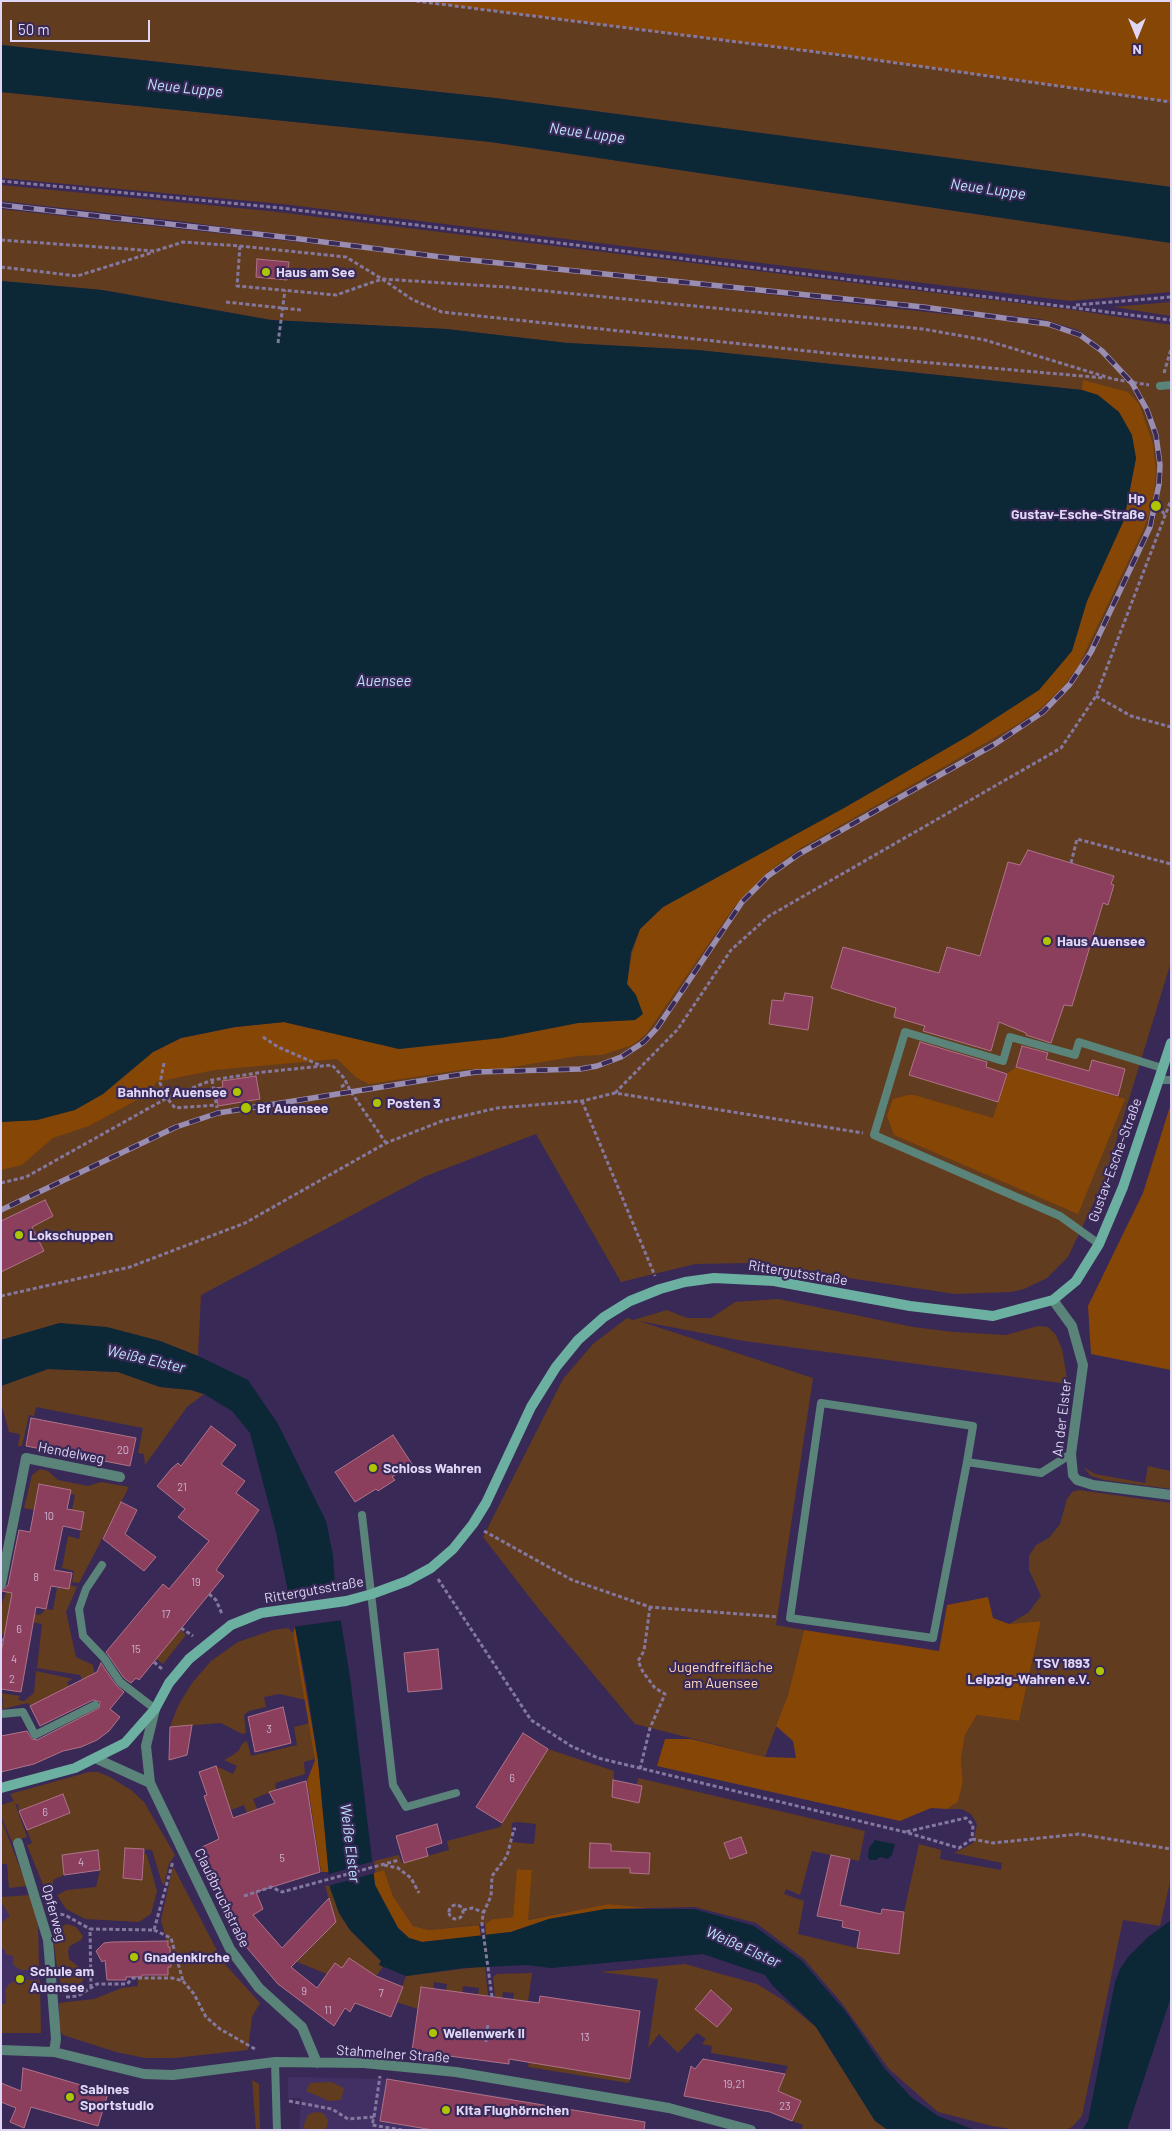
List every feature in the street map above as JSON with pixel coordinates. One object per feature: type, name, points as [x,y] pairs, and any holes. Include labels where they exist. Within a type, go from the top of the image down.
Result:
[{"type":"main road","name":"Gustav-Esche-Straße","points":[[1053,1300],[1076,1281],[1099,1244],[1123,1187],[1171,1043]]},
{"type":"main road","name":"Rittergutsstraße","points":[[1,1788],[75,1768],[97,1759],[125,1743],[155,1709],[178,1671],[219,1633],[245,1618],[346,1601],[407,1581],[431,1568],[453,1549],[473,1524],[486,1502],[531,1407],[556,1368],[578,1340],[604,1317],[630,1301],[660,1289],[686,1282],[714,1278],[767,1280],[910,1306],[993,1316],[1053,1300]]},
{"type":"street","name":"An der Elster","points":[[1053,1300],[1072,1326],[1083,1365],[1071,1454],[1073,1475],[1084,1483],[1171,1495]]},
{"type":"street","name":"Hendelweg","points":[[1,1584],[26,1458],[120,1477]]},
{"type":"street","name":"Claußbruchstraße","points":[[155,1709],[146,1746],[150,1783],[230,1949],[259,1988],[302,2027],[317,2063]]},
{"type":"street","points":[[97,1759],[150,1783]]},
{"type":"street","name":"Opferweg","points":[[18,1843],[41,1912],[48,1940],[54,1998],[56,2039],[54,2052]]},
{"type":"street","name":"Stahmelner Straße","points":[[1,2050],[54,2052],[144,2074],[172,2075],[274,2062],[364,2063],[456,2072],[669,2108],[751,2130]]},
{"type":"lane","points":[[1160,386],[1171,384]]},
{"type":"lane","points":[[1099,1244],[1060,1216],[874,1135],[905,1032],[1003,1061],[1010,1037],[1075,1055],[1080,1042],[1162,1068]]},
{"type":"lane","points":[[1158,1080],[1171,1080]]},
{"type":"lane","points":[[821,1403],[973,1426],[967,1462],[933,1638],[790,1618],[821,1403]]},
{"type":"lane","points":[[967,1462],[1041,1473],[1071,1454]]},
{"type":"lane","points":[[362,1515],[393,1785],[406,1807],[456,1793]]},
{"type":"lane","points":[[102,1565],[86,1589],[79,1609],[83,1636],[104,1658],[120,1682],[155,1709]]},
{"type":"lane","points":[[1,1714],[22,1712],[35,1735],[95,1705]]},
{"type":"lane","points":[[274,2062],[277,2130]]},
{"type":"path","points":[[416,1],[848,56],[1171,102]]},
{"type":"path","points":[[1,181],[281,208],[1171,320]]},
{"type":"path","points":[[1,240],[155,251]]},
{"type":"path","points":[[1,267],[77,276],[183,242],[240,246],[346,257],[413,300],[442,312],[864,357],[1114,379],[1140,384]]},
{"type":"path","points":[[240,246],[237,286],[336,295],[382,279],[506,287],[923,329],[985,340],[1114,379]]},
{"type":"path","points":[[278,344],[285,290]]},
{"type":"path","points":[[1070,306],[1171,298]]},
{"type":"path","points":[[226,302],[301,310]]},
{"type":"path","points":[[1160,386],[1171,349]]},
{"type":"path","points":[[615,1093],[678,1028],[731,950],[769,916],[1061,748],[1096,696],[1171,500]]},
{"type":"path","points":[[1158,506],[1165,515]]},
{"type":"path","points":[[1096,696],[1131,716],[1171,727]]},
{"type":"path","points":[[1071,863],[1077,838],[1171,864]]},
{"type":"path","points":[[263,1037],[322,1066]]},
{"type":"path","points":[[164,1063],[160,1082],[167,1098],[176,1108],[217,1107],[212,1080]]},
{"type":"path","points":[[1,1183],[26,1177],[167,1098],[212,1080],[322,1066],[332,1065],[347,1084],[386,1143]]},
{"type":"path","points":[[341,1087],[347,1084]]},
{"type":"path","points":[[1,1296],[130,1267],[245,1224],[386,1143],[442,1121],[497,1108],[582,1101],[615,1093],[853,1132]]},
{"type":"path","points":[[582,1101],[660,1289]]},
{"type":"path","points":[[473,1524],[572,1580],[650,1607],[790,1618]]},
{"type":"path","points":[[431,1568],[531,1720],[571,1746],[598,1758],[905,1832],[959,1848],[972,1839],[993,1843],[1080,1834],[1171,1849]]},
{"type":"path","points":[[209,1594],[216,1600],[222,1614]]},
{"type":"path","points":[[640,1768],[650,1728],[665,1694],[655,1688],[643,1672],[638,1660],[644,1651],[650,1607]]},
{"type":"path","points":[[182,1628],[193,1636]]},
{"type":"path","points":[[154,1662],[163,1670]]},
{"type":"path","points":[[905,1832],[966,1818],[973,1825],[972,1839]]},
{"type":"path","points":[[492,1997],[482,1924],[483,1912],[491,1896],[492,1876],[507,1856],[514,1829],[516,1829]]},
{"type":"path","points":[[244,1896],[271,1887],[282,1892],[399,1860]]},
{"type":"path","points":[[384,1864],[398,1868],[410,1878],[419,1893]]},
{"type":"path","points":[[154,1930],[171,1865]]},
{"type":"path","points":[[463,1910],[462,1916],[458,1918],[453,1918],[449,1913],[450,1908],[455,1905],[463,1910],[472,1908],[483,1912]]},
{"type":"path","points":[[41,1912],[65,1915],[90,1929],[154,1930],[171,1938],[183,1982],[194,1994],[206,2017],[220,2029],[255,2049]]},
{"type":"path","points":[[90,1929],[90,1988]]},
{"type":"path","points":[[54,1998],[78,1996],[97,1984],[127,1984],[133,1978],[172,1978],[183,1982]]},
{"type":"path","points":[[486,2042],[488,2023]]},
{"type":"path","points":[[380,2076],[372,2126],[402,2130]]},
{"type":"path","points":[[301,2102],[332,2109],[348,2119],[374,2117]]},
{"type":"shaded area","points":[[416,1],[1171,1],[1171,102],[848,56]]},
{"type":"shaded area","points":[[1083,380],[1128,392],[1139,404],[1153,444],[1156,470],[1153,503],[1144,528],[1078,667],[1062,688],[1041,708],[1015,726],[799,849],[768,872],[734,907],[647,1033],[633,1045],[602,1055],[577,1056],[502,1069],[467,1069],[369,1084],[357,1078],[337,1059],[215,1070],[156,1082],[152,1091],[126,1106],[89,1126],[53,1138],[22,1165],[1,1170],[1,1122],[37,1120],[103,1094],[153,1052],[181,1038],[235,1027],[284,1022],[399,1049],[501,1038],[578,1023],[635,1020],[636,995],[627,984],[632,954],[640,929],[663,907],[844,808],[968,736],[1039,690],[1071,652],[1087,601],[1124,520],[1136,458],[1098,395],[1082,390]]},
{"type":"shaded area","points":[[1016,1067],[1125,1099],[1078,1214],[894,1135],[887,1116],[893,1099],[908,1095],[914,1095],[993,1118],[1007,1074]]},
{"type":"shaded area","points":[[1171,1103],[1171,1370],[1091,1354],[1088,1306],[1143,1193]]},
{"type":"shaded area","points":[[988,1597],[993,1618],[1009,1624],[1041,1621],[1019,1721],[977,1715],[965,1735],[961,1759],[963,1782],[958,1802],[947,1809],[931,1808],[900,1821],[657,1766],[665,1739],[691,1739],[765,1757],[796,1758],[793,1741],[776,1726],[788,1695],[804,1630],[939,1651],[947,1605]]},
{"type":"shaded area","points":[[295,1627],[318,1760],[329,1872],[321,1872],[307,1781],[315,1760],[293,1633]]},
{"type":"shaded area","points":[[517,1869],[532,1870],[528,1920],[608,1904],[652,1908],[606,1909],[549,1919],[511,1932],[486,1935],[485,1924],[493,1919],[513,1917]]},
{"type":"shaded area","points":[[384,1870],[393,1896],[413,1926],[429,1930],[479,1925],[481,1936],[422,1942],[409,1938],[398,1928],[375,1885],[373,1873]]},
{"type":"shaded area","name":"Schule am Auensee","points":[[1,1901],[38,1924],[41,2033],[1,2033]]},
{"type":"shaded area","points":[[288,2077],[387,2079],[512,2098],[507,2130],[299,2130],[301,2098],[288,2098]]},
{"type":"green space","points":[[1,1],[416,1],[848,56],[1171,102],[1171,187],[495,98],[1,45]]},
{"type":"green space","points":[[1,92],[491,142],[1171,243],[1171,292],[1070,301],[282,204],[1,178]]},
{"type":"green space","points":[[1,185],[269,211],[1067,309],[1171,325],[1171,962],[1104,1181],[1068,1257],[1047,1278],[1024,1289],[1011,1292],[955,1294],[749,1263],[695,1264],[621,1282],[536,1134],[426,1176],[201,1295],[198,1356],[160,1341],[60,1323],[1,1340],[1,1122],[37,1120],[153,1052],[627,984],[631,952],[640,929],[1124,520],[1136,458],[1082,390],[697,350],[567,343],[446,329],[271,320],[102,290],[1,281],[1,209],[1062,327],[1091,339],[1078,330],[1041,319],[458,257],[178,221],[1,201]]},
{"type":"green space","points":[[1171,302],[1171,316],[1113,307]]},
{"type":"green space","name":"Jugendfreifläche am Auensee","points":[[778,1299],[913,1327],[954,1332],[1006,1335],[1038,1326],[1048,1327],[1056,1335],[1062,1349],[1068,1384],[744,1341],[639,1321],[813,1378],[776,1625],[804,1630],[788,1695],[765,1757],[635,1724],[538,1608],[483,1537],[563,1379],[593,1344],[627,1318],[633,1320],[667,1310],[687,1318],[711,1318],[735,1302]]},
{"type":"green space","points":[[48,1369],[118,1372],[160,1387],[191,1390],[204,1394],[187,1407],[145,1465],[144,1454],[138,1453],[143,1428],[36,1407],[34,1416],[29,1415],[22,1446],[18,1446],[20,1434],[9,1432],[1,1403],[1,1386]]},
{"type":"green space","points":[[1148,1466],[1171,1471],[1171,1489],[1104,1480],[1091,1476],[1083,1467],[1095,1474],[1145,1483]]},
{"type":"green space","points":[[40,1469],[48,1471],[58,1480],[88,1486],[101,1482],[129,1487],[79,1583],[72,1582],[74,1571],[62,1568],[68,1536],[79,1539],[84,1513],[72,1510],[75,1495],[70,1494],[70,1490],[39,1484],[34,1510],[24,1508],[32,1475]]},
{"type":"green space","points":[[1079,1490],[1171,1503],[1171,1878],[1160,1926],[1123,1920],[1082,2116],[1072,2127],[1066,2130],[1016,2130],[938,2112],[889,2069],[841,2002],[804,1959],[756,1923],[695,1907],[652,1908],[608,1904],[527,1920],[532,1870],[518,1869],[513,1917],[493,1919],[485,1924],[429,1930],[413,1926],[393,1896],[384,1870],[375,1873],[374,1861],[399,1855],[402,1863],[449,1850],[447,1841],[500,1827],[548,1749],[614,1771],[613,1797],[639,1803],[642,1787],[637,1785],[638,1778],[865,1831],[859,1861],[812,1851],[800,1895],[786,1889],[784,1894],[804,1901],[798,1934],[857,1948],[898,1953],[904,1912],[919,1844],[941,1850],[940,1859],[1001,1870],[1002,1863],[954,1853],[973,1843],[977,1824],[971,1814],[962,1809],[947,1809],[958,1802],[963,1782],[961,1759],[965,1735],[977,1715],[1019,1721],[1041,1621],[1009,1624],[1028,1613],[1041,1596],[1029,1570],[1029,1556],[1036,1545],[1049,1538],[1060,1524],[1067,1499],[1072,1492]],"holes":[[[512,1823],[536,1824],[534,1844],[511,1842]]]},
{"type":"green space","points":[[20,1579],[14,1610],[40,1615],[46,1609],[53,1610],[57,1588],[69,1589],[70,1585],[77,1587],[66,1612],[76,1657],[93,1665],[95,1677],[89,1692],[80,1675],[37,1668],[42,1624],[33,1622],[1,1635],[1,1605],[7,1590]]},
{"type":"green space","points":[[288,1628],[293,1633],[306,1700],[279,1694],[264,1697],[266,1707],[249,1711],[244,1715],[246,1733],[242,1734],[221,1723],[170,1727],[178,1706],[192,1683],[211,1661],[238,1642],[273,1630]]},
{"type":"green space","points":[[180,1629],[186,1635],[163,1664],[156,1659]]},
{"type":"green space","points":[[36,1671],[73,1679],[67,1682],[69,1686],[30,1706],[28,1703],[2,1709],[3,1700],[1,1693],[20,1696],[18,1700],[24,1701],[34,1693]]},
{"type":"green space","points":[[310,1723],[315,1759],[304,1762],[305,1774],[275,1783],[276,1790],[253,1799],[257,1809],[247,1813],[244,1805],[231,1810],[216,1766],[233,1774],[237,1766],[224,1760],[233,1755],[247,1741],[251,1756],[297,1745],[294,1727]]},
{"type":"green space","points":[[89,1772],[98,1772],[110,1777],[131,1790],[144,1802],[175,1855],[169,1864],[164,1885],[152,1850],[125,1848],[123,1878],[142,1880],[144,1853],[147,1855],[157,1891],[151,1914],[139,1922],[85,1919],[66,1909],[57,1895],[67,1890],[96,1887],[100,1870],[98,1851],[62,1855],[64,1875],[53,1880],[54,1890],[46,1892],[27,1845],[32,1843],[27,1830],[70,1813],[63,1794],[19,1811],[18,1805],[15,1803],[27,1837],[12,1842],[1,1816],[1,1805],[14,1801],[10,1794]]},
{"type":"green space","points":[[1,1819],[27,1886],[9,1888],[7,1864],[1,1864]]},
{"type":"green space","points":[[173,1866],[223,1962],[260,2003],[252,2017],[248,2050],[174,2058],[145,2058],[116,2052],[63,2035],[59,2029],[59,2003],[94,1999],[122,1988],[138,1986],[138,1977],[168,1975],[168,1967],[171,1966],[170,1948],[168,1947],[161,1920]]},
{"type":"green space","points":[[330,1885],[339,1913],[350,1930],[381,1961],[379,1965],[383,1967],[376,1976],[350,1994],[335,1963],[327,1974],[297,1962],[336,1922],[325,1886]]},
{"type":"green space","points":[[31,1895],[38,1924],[39,1970],[21,1970],[13,1965],[13,1956],[5,1954],[5,1950],[1,1948],[1,1923],[10,1916],[1,1902],[1,1897]]},
{"type":"green space","points":[[67,1924],[76,1927],[83,1936],[81,1940],[70,1946],[68,1951],[69,1959],[84,1971],[84,1978],[81,1984],[74,1988],[61,1983],[58,1975],[53,1936],[61,1927]]},
{"type":"green space","points":[[685,1964],[757,1984],[783,2000],[816,2027],[875,2121],[888,2130],[801,2130],[803,2125],[792,2121],[801,2101],[778,2091],[788,2066],[711,2053],[712,2046],[702,2044],[706,2039],[697,2033],[678,2053],[659,2034],[648,2048],[658,1979],[600,1972]],"holes":[[[710,1991],[732,2009],[717,2027],[695,2009]]]},
{"type":"green space","points":[[485,1966],[488,1996],[478,1995],[479,1988],[463,1986],[462,1993],[446,1990],[447,1984],[434,1982],[433,1989],[421,1987],[418,2009],[396,2002],[406,1976]]},
{"type":"green space","points":[[532,1973],[528,2001],[513,1999],[514,1993],[503,1992],[502,1998],[495,1997],[493,1977],[497,1974]]},
{"type":"green space","points":[[17,1980],[40,1980],[41,2033],[1,2033],[1,2004],[6,2004],[5,1990],[8,1985]]},
{"type":"green space","points":[[529,2062],[630,2079],[629,2083],[528,2067]]},
{"type":"green space","points":[[252,2080],[259,2084],[260,2130],[256,2130]]},
{"type":"green space","points":[[331,2082],[344,2088],[341,2100],[329,2101],[306,2091],[310,2083]]},
{"type":"green space","points":[[315,2112],[323,2113],[328,2120],[327,2127],[323,2130],[308,2130],[303,2127],[308,2115]]},
{"type":"water","name":"Neue Luppe","points":[[1,45],[495,98],[1171,187],[1171,243],[491,142],[1,92]]},
{"type":"water","name":"Auensee","points":[[1,281],[102,290],[271,320],[446,329],[567,343],[697,350],[1082,390],[1098,395],[1119,412],[1132,435],[1136,458],[1124,520],[1087,601],[1072,651],[1039,690],[968,736],[844,808],[663,907],[640,929],[631,952],[627,984],[636,995],[643,1014],[635,1020],[578,1023],[501,1038],[399,1049],[284,1022],[235,1027],[181,1038],[153,1052],[103,1094],[75,1110],[37,1120],[1,1122]]},
{"type":"water","name":"Weiße Elster","points":[[60,1323],[107,1327],[160,1341],[198,1356],[248,1380],[278,1424],[326,1521],[333,1555],[335,1585],[350,1677],[375,1885],[398,1928],[409,1938],[422,1942],[511,1932],[549,1919],[606,1909],[694,1909],[754,1926],[802,1961],[846,2012],[885,2069],[911,2097],[938,2116],[975,2130],[888,2130],[875,2121],[816,2027],[773,1986],[765,1975],[703,1954],[551,1968],[527,1965],[464,1968],[406,1976],[379,1965],[381,1961],[350,1930],[339,1913],[330,1888],[318,1760],[306,1682],[276,1532],[250,1433],[232,1411],[204,1394],[191,1390],[160,1387],[118,1372],[48,1369],[1,1386],[1,1340]]},
{"type":"water","points":[[875,1840],[895,1844],[892,1855],[888,1859],[880,1857],[876,1860],[870,1860],[868,1857],[869,1848]]},
{"type":"water","points":[[1171,1920],[1171,1997],[1127,2130],[1082,2130],[1088,2121],[1115,1982],[1120,1969],[1128,1957],[1148,1937]]},
{"type":"pier","points":[[338,1585],[343,1620],[292,1627],[286,1593]]},
{"type":"pier","points":[[374,1861],[375,1873],[328,1886],[326,1875]]},
{"type":"building","name":"Haus am See","points":[[257,259],[289,262],[287,280],[256,277]]},
{"type":"building","points":[[1028,850],[1114,876],[1111,884],[1114,885],[1108,905],[1103,903],[1072,1006],[1064,1005],[1051,1043],[1026,1035],[1026,1033],[999,1022],[991,1051],[923,1031],[925,1026],[894,1017],[896,1008],[831,988],[843,947],[939,973],[947,947],[980,956],[1008,862],[1020,865]]},
{"type":"building","points":[[785,993],[813,997],[808,1030],[769,1024],[772,1000],[783,1001]]},
{"type":"building","points":[[920,1042],[987,1062],[986,1067],[1007,1074],[998,1102],[909,1075]]},
{"type":"building","points":[[1022,1046],[1048,1053],[1046,1059],[1089,1071],[1092,1060],[1125,1069],[1118,1096],[1016,1067]]},
{"type":"building","name":"Bahnhof Auensee","points":[[256,1076],[260,1099],[218,1106],[215,1088],[223,1087],[222,1081]]},
{"type":"building","name":"Lokschuppen","points":[[45,1200],[53,1216],[32,1227],[44,1251],[1,1272],[1,1221]]},
{"type":"building","points":[[31,1418],[136,1438],[130,1466],[26,1446]]},
{"type":"building","points":[[211,1426],[236,1445],[221,1464],[245,1481],[236,1493],[259,1510],[216,1570],[224,1576],[139,1680],[136,1678],[131,1683],[124,1678],[106,1652],[163,1584],[169,1589],[209,1541],[178,1517],[185,1509],[157,1486],[178,1463],[181,1466]]},
{"type":"building","name":"Schloss Wahren","points":[[393,1435],[412,1464],[392,1477],[395,1480],[355,1502],[335,1472]]},
{"type":"building","points":[[39,1484],[71,1490],[67,1509],[84,1512],[81,1530],[63,1526],[54,1570],[72,1573],[69,1589],[51,1586],[46,1609],[36,1607],[21,1692],[1,1689],[1,1653],[12,1593],[1,1591],[8,1585],[19,1530],[30,1532]]},
{"type":"building","points":[[121,1502],[137,1510],[125,1534],[156,1557],[144,1571],[103,1539]]},
{"type":"building","points":[[438,1649],[442,1689],[408,1692],[404,1653]]},
{"type":"building","points":[[101,1663],[116,1685],[124,1692],[110,1709],[120,1717],[109,1731],[97,1740],[81,1747],[63,1751],[34,1764],[1,1772],[1,1736],[27,1731],[32,1739],[37,1740],[99,1708],[100,1702],[93,1700],[40,1726],[30,1706],[97,1672]]},
{"type":"building","points":[[283,1707],[291,1743],[255,1752],[248,1717]]},
{"type":"building","points":[[192,1725],[187,1755],[169,1760],[170,1727]]},
{"type":"building","points":[[523,1733],[548,1749],[502,1823],[476,1807]]},
{"type":"building","points":[[216,1766],[233,1818],[275,1803],[269,1792],[306,1781],[320,1872],[256,1892],[263,1909],[253,1915],[282,1948],[329,1898],[336,1922],[291,1967],[317,1988],[335,1963],[342,1968],[349,1958],[376,1976],[403,1987],[391,2017],[355,2003],[350,2012],[345,2008],[334,2026],[278,1984],[236,1935],[200,1848],[219,1839],[204,1796],[207,1795],[199,1772]]},
{"type":"building","points":[[613,1780],[642,1786],[639,1803],[612,1797]]},
{"type":"building","points":[[63,1794],[70,1813],[27,1830],[19,1811]]},
{"type":"building","points":[[437,1824],[442,1843],[426,1848],[428,1856],[404,1863],[396,1836]]},
{"type":"building","points":[[741,1837],[747,1853],[730,1859],[724,1843]]},
{"type":"building","points":[[590,1843],[611,1844],[611,1851],[650,1853],[649,1874],[630,1873],[630,1868],[589,1868]]},
{"type":"building","points":[[125,1848],[144,1849],[142,1880],[123,1878]]},
{"type":"building","points":[[98,1850],[100,1870],[64,1875],[62,1855]]},
{"type":"building","points":[[831,1855],[850,1859],[840,1905],[881,1914],[882,1909],[904,1912],[899,1954],[857,1948],[860,1931],[842,1927],[843,1921],[817,1916]]},
{"type":"building","name":"Gnadenkirche","points":[[168,1941],[171,1967],[168,1967],[168,1975],[142,1975],[142,1977],[126,1977],[126,1980],[107,1980],[105,1960],[102,1962],[96,1951],[104,1943]]},
{"type":"building","points":[[421,1987],[539,2003],[540,1996],[640,2011],[630,2079],[509,2059],[509,2064],[412,2051]]},
{"type":"building","points":[[711,1990],[732,2009],[717,2027],[695,2009]]},
{"type":"building","points":[[703,2059],[785,2074],[778,2091],[801,2101],[792,2121],[770,2112],[684,2096],[691,2066],[695,2069]]},
{"type":"building","points":[[23,2068],[108,2093],[98,2126],[31,2107],[24,2128],[10,2122],[16,2108],[1,2102],[1,2083],[21,2091]]},
{"type":"building","name":"Kita Flughörnchen","points":[[387,2079],[645,2122],[644,2130],[433,2130],[380,2121]]},
{"type":"railway","points":[[1,205],[441,257],[923,307],[1048,324],[1080,335],[1102,351],[1132,383],[1147,410],[1156,435],[1160,465],[1159,484],[1150,527],[1091,652],[1070,684],[1043,712],[995,744],[799,854],[768,876],[742,902],[657,1028],[644,1042],[621,1057],[597,1066],[580,1069],[476,1072],[218,1113],[176,1127],[1,1210]]},
{"type":"place","name":"Haus am See","points":[[266,272]]},
{"type":"place","name":"Hp Gustav-Esche-Straße","points":[[1156,506]]},
{"type":"place","name":"Haus Auensee","points":[[1047,941]]},
{"type":"place","name":"Bahnhof Auensee","points":[[237,1092]]},
{"type":"place","name":"Posten 3","points":[[377,1103]]},
{"type":"place","name":"Bf Auensee","points":[[246,1108]]},
{"type":"place","name":"Lokschuppen","points":[[19,1235]]},
{"type":"place","name":"Schloss Wahren","points":[[373,1468]]},
{"type":"place","name":"TSV 1893 Leipzig-Wahren e.V.","points":[[1100,1671]]},
{"type":"place","name":"Gnadenkirche","points":[[134,1957]]},
{"type":"place","name":"Schule am Auensee","points":[[20,1979]]},
{"type":"place","name":"Wellenwerk II","points":[[433,2033]]},
{"type":"place","name":"Sabines Sportstudio","points":[[70,2097]]},
{"type":"place","name":"Kita Flughörnchen","points":[[446,2110]]}]
